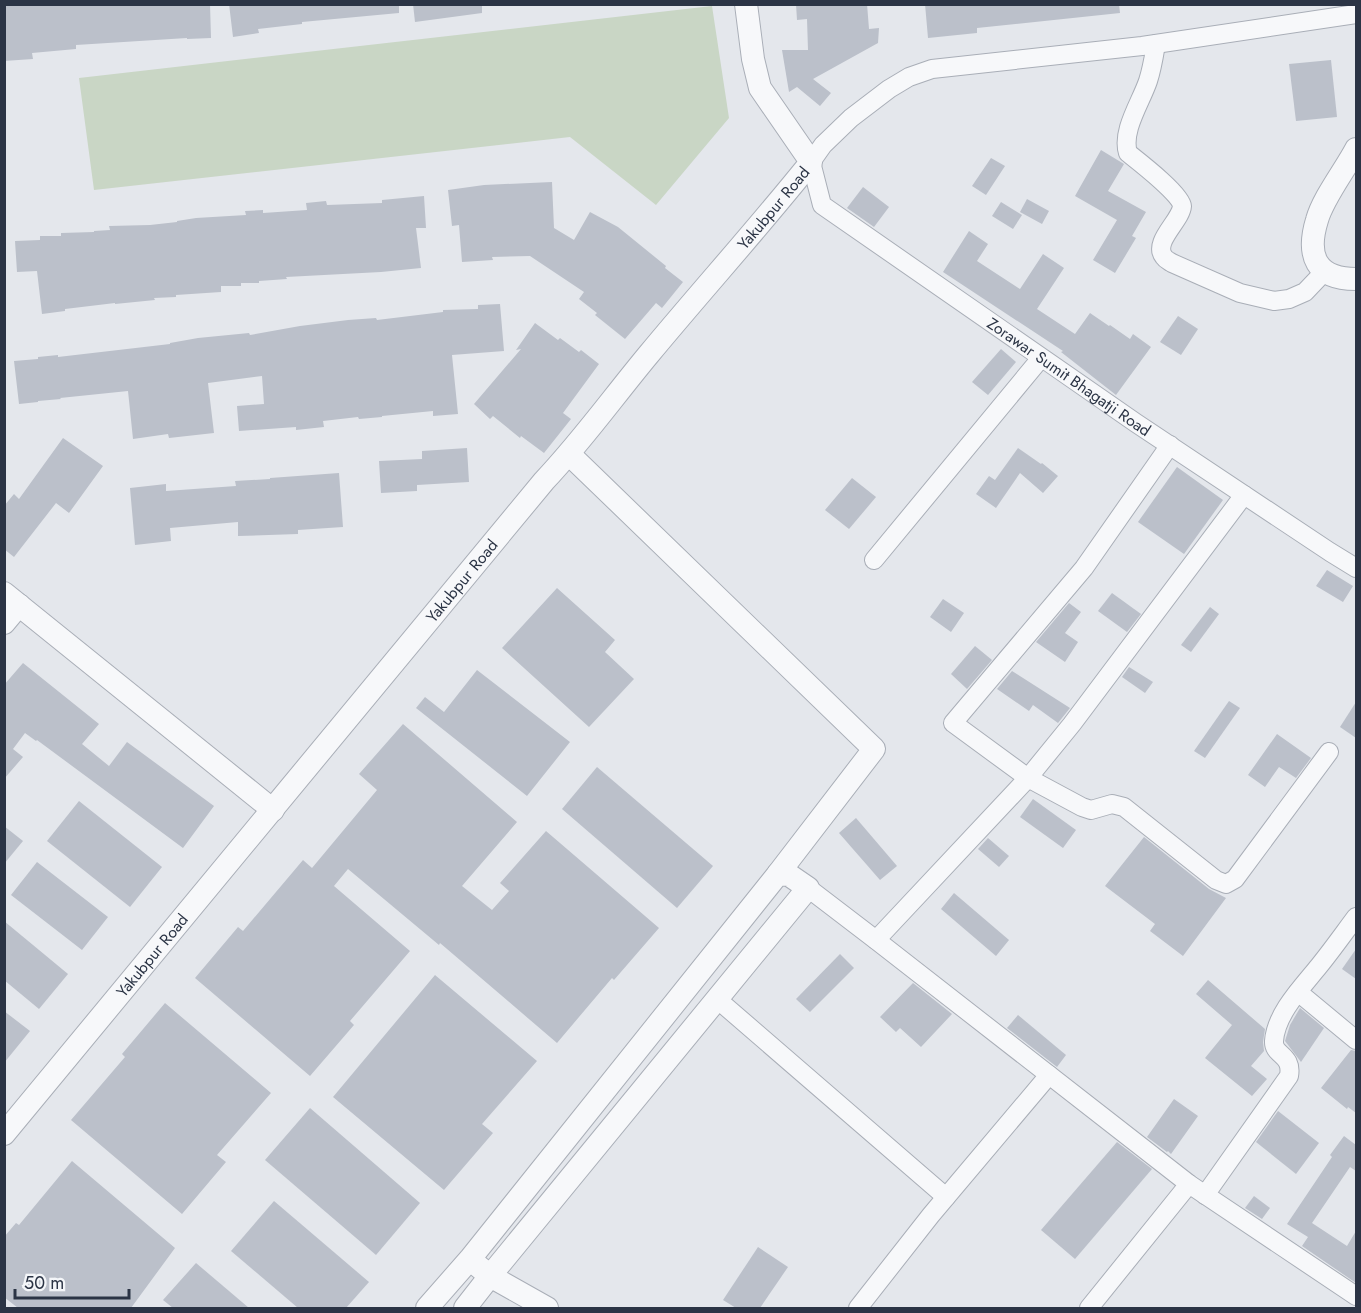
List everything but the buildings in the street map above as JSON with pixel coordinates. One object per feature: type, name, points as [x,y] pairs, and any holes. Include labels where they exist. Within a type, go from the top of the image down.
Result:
[{"type":"street","name":"Yakubpur Road","points":[[4,1134],[544,481],[569,454],[708,282],[811,162],[760,88],[753,59],[746,4]]},
{"type":"street","points":[[811,162],[823,145],[851,118],[889,89],[909,77],[932,69],[1156,44],[1356,14]]},
{"type":"street","points":[[1156,44],[1149,79],[1128,132],[1126,145],[1128,153],[1167,186],[1179,198],[1182,205],[1164,238],[1161,249],[1164,257],[1172,263],[1240,293],[1274,301],[1289,299],[1305,292],[1324,271]]},
{"type":"street","points":[[1356,149],[1317,219],[1313,244],[1316,264],[1330,276],[1356,279]]},
{"type":"street","name":"Zorawar Sumit Bhagatji Road","points":[[811,162],[822,205],[1170,445],[1356,568]]},
{"type":"street","points":[[874,560],[1041,357]]},
{"type":"street","points":[[1170,445],[1084,568],[953,723],[1028,778],[1082,807],[1091,810],[1112,804],[1124,807],[1216,880],[1226,884],[1235,879],[1329,753]]},
{"type":"street","points":[[427,1308],[470,1259],[778,874],[874,749],[569,454]]},
{"type":"street","points":[[876,940],[1028,778],[1072,724],[1244,495]]},
{"type":"street","points":[[4,623],[12,599],[273,810]]},
{"type":"street","points":[[778,874],[789,875],[808,888],[1190,1184],[1352,1300]]},
{"type":"street","points":[[450,1281],[475,1306],[490,1276],[808,888]]},
{"type":"street","points":[[1205,1195],[1289,1076],[1291,1068],[1288,1060],[1275,1048],[1273,1042],[1277,1025],[1298,992],[1356,917]]},
{"type":"street","points":[[1298,992],[1356,1040]]},
{"type":"street","points":[[717,999],[946,1197]]},
{"type":"street","points":[[858,1308],[946,1197],[1049,1075]]},
{"type":"street","points":[[1089,1308],[1190,1184]]},
{"type":"street","points":[[470,1259],[490,1276],[547,1308]]},
{"type":"green space","points":[[712,6],[729,118],[656,205],[570,137],[94,190],[79,78]]}]
